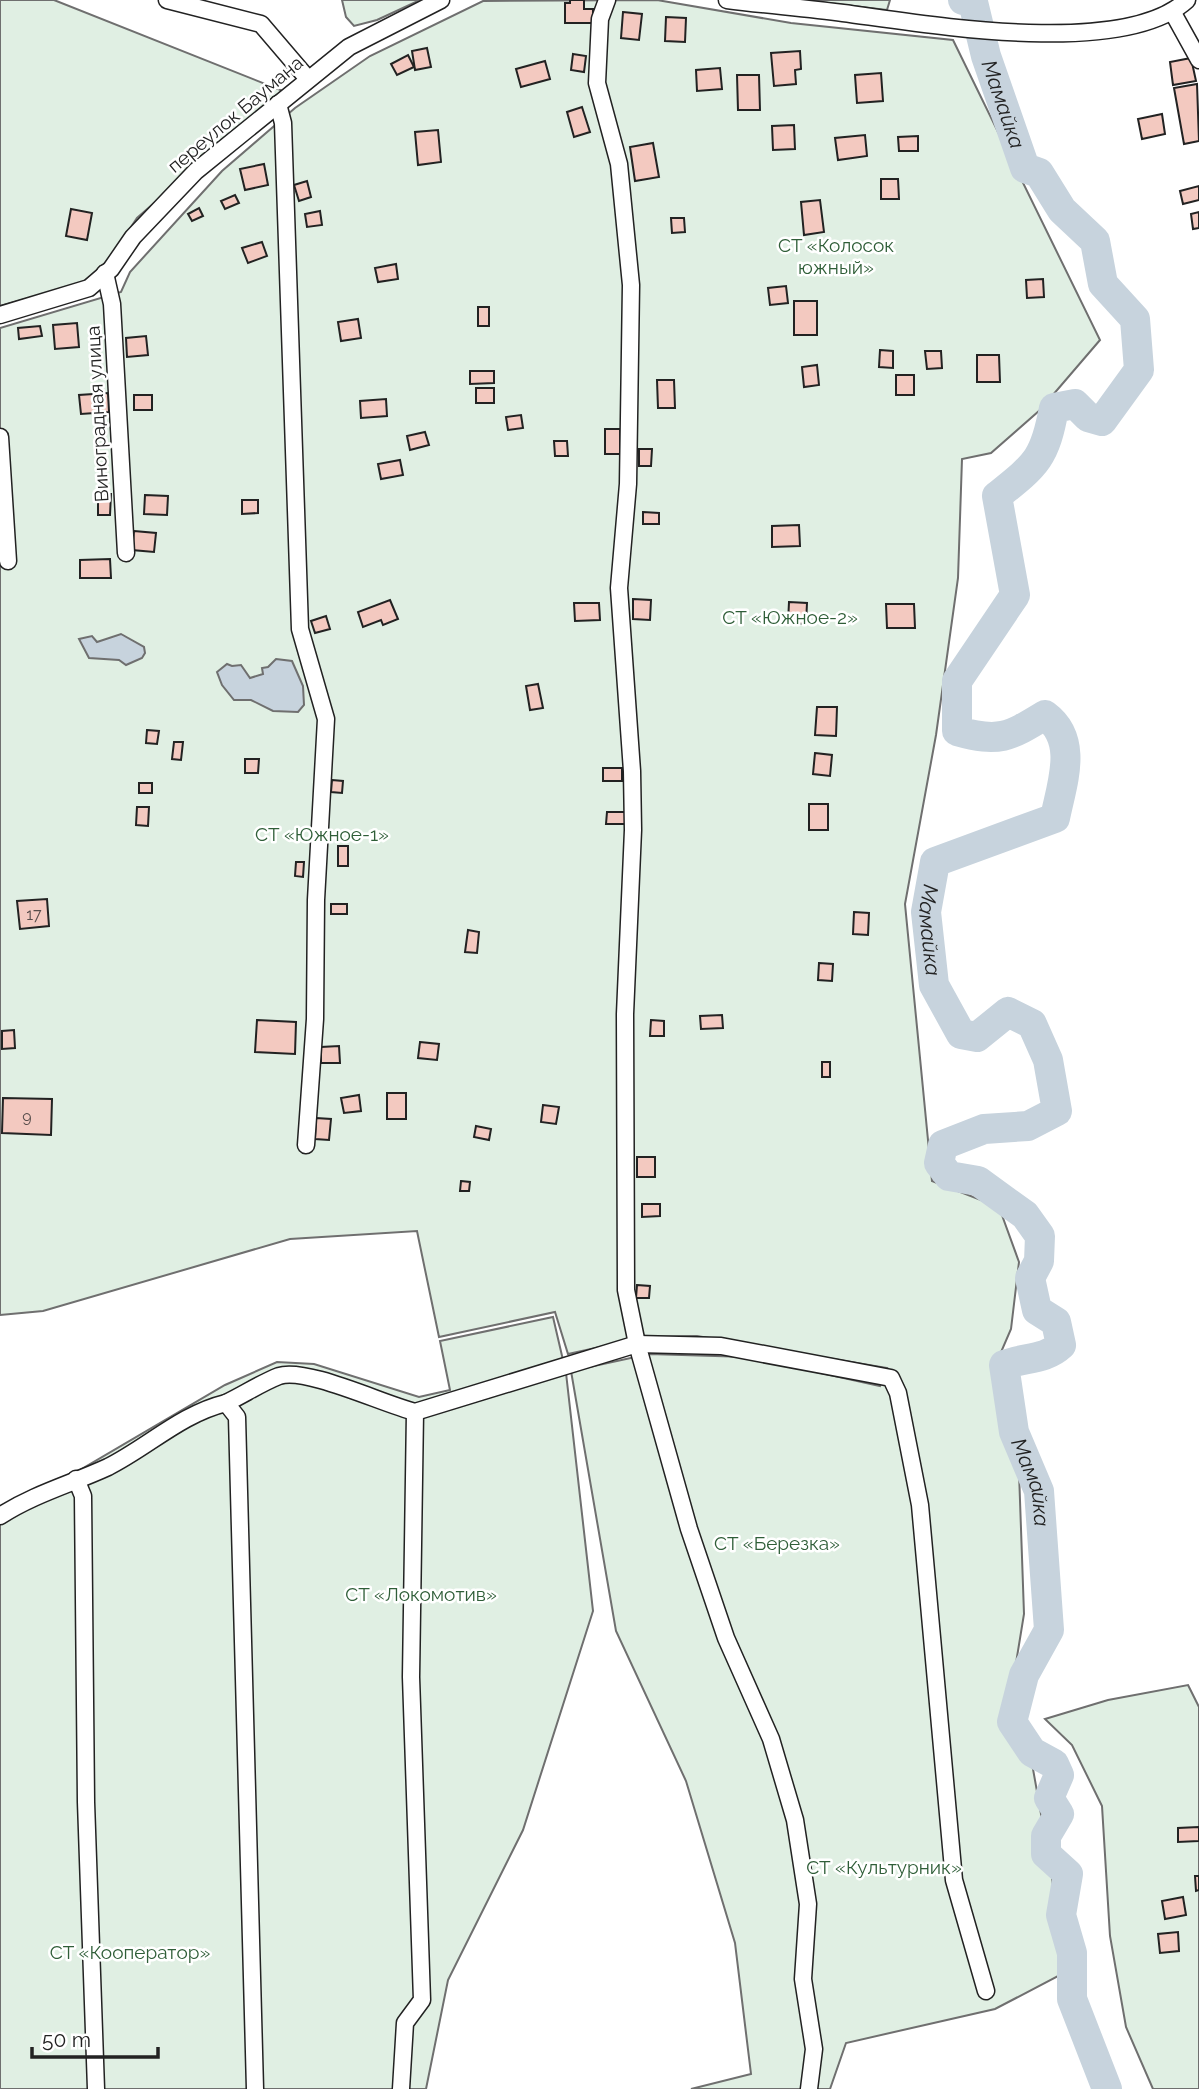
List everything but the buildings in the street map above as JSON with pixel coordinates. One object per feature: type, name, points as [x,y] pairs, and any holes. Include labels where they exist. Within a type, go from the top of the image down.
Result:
[{"type":"street","points":[[167,0],[261,24],[308,79]]},
{"type":"street","name":"переулок Баумана","points":[[0,315],[89,288],[106,273],[133,237],[196,171],[308,79],[349,47],[440,0]]},
{"type":"street","points":[[607,0],[599,30],[597,83],[619,164],[631,285],[628,484],[619,588],[632,771],[633,830],[625,1014],[625,1290],[637,1344],[689,1529],[726,1639],[771,1739],[794,1820],[808,1904],[803,1979],[814,2049],[809,2089]]},
{"type":"street","points":[[729,0],[948,26],[1045,34],[1133,26],[1173,13],[1186,0]]},
{"type":"street","points":[[1173,13],[1199,60]]},
{"type":"street","points":[[278,104],[282,123],[300,629],[326,719],[316,900],[315,1019],[306,1145]]},
{"type":"street","name":"Виноградная улица","points":[[106,273],[112,304],[126,553]]},
{"type":"street","points":[[0,437],[8,561]]},
{"type":"street","points":[[0,1516],[25,1500],[148,1445],[182,1419],[226,1403],[282,1375],[317,1378],[386,1405],[415,1412],[637,1344],[721,1346],[891,1378],[898,1393],[920,1505],[954,1880],[986,1991]]},
{"type":"street","points":[[226,1403],[237,1417],[239,1446],[255,2089]]},
{"type":"street","points":[[401,2089],[405,2022],[422,2000],[411,1677],[415,1412]]},
{"type":"street","points":[[76,1479],[83,1496],[86,1802],[96,2089]]},
{"type":"green space","points":[[0,0],[54,0],[283,91],[137,218],[106,265],[80,284],[0,306]]},
{"type":"green space","points":[[342,0],[420,0],[377,20],[354,26],[346,17]]},
{"type":"green space","points":[[657,0],[791,23],[953,40],[1100,340],[1040,410],[991,453],[962,459],[958,578],[936,735],[905,904],[932,1181],[999,1207],[1019,1262],[1011,1329],[995,1366],[1019,1472],[1024,1614],[1007,1718],[1033,1769],[1051,1870],[1064,1973],[995,2009],[846,2043],[830,2089],[691,2089],[751,2074],[735,1943],[686,1781],[616,1631],[571,1371],[649,1354],[748,1357],[880,1386],[887,1368],[697,1336],[646,1337],[568,1354],[555,1312],[439,1337],[417,1231],[290,1239],[43,1311],[0,1315],[0,328],[121,292],[130,272],[222,171],[295,108],[370,56],[483,1]]},
{"type":"green space","points":[[803,0],[890,0],[887,10]]},
{"type":"green space","points":[[553,1317],[566,1373],[593,1611],[523,1830],[448,1980],[426,2089],[0,2089],[0,1517],[225,1385],[277,1362],[314,1364],[419,1397],[450,1390],[440,1341]]},
{"type":"green space","points":[[1188,1685],[1199,1707],[1199,2089],[1153,2089],[1126,2027],[1110,1936],[1102,1806],[1072,1745],[1045,1719],[1108,1700]]},
{"type":"shaded area","points":[[121,634],[144,647],[142,658],[126,665],[119,660],[89,658],[79,639],[92,636],[97,642]]},
{"type":"shaded area","points":[[276,659],[292,661],[303,686],[304,705],[298,712],[273,711],[251,700],[234,700],[222,685],[217,672],[227,664],[241,665],[250,678],[263,674],[262,668],[268,667]]},
{"type":"waterway","name":"Мамайка","points":[[963,0],[973,2],[986,56],[1025,168],[1039,173],[1062,210],[1095,241],[1103,284],[1135,319],[1139,370],[1102,421],[1088,417],[1075,404],[1054,408],[1047,438],[1037,459],[1022,476],[997,496],[1015,595],[957,681],[957,731],[983,737],[1003,736],[1045,715],[1062,737],[1065,749],[1064,777],[1055,818],[935,862],[926,912],[934,985],[961,1034],[977,1037],[1008,1012],[1032,1024],[1048,1060],[1057,1111],[1028,1126],[984,1129],[943,1145],[939,1163],[949,1176],[978,1181],[1025,1215],[1040,1236],[1039,1261],[1030,1278],[1037,1310],[1056,1322],[1061,1345],[1041,1356],[1004,1365],[1014,1432],[1039,1491],[1049,1630],[1024,1675],[1012,1722],[1032,1752],[1054,1764],[1059,1775],[1049,1798],[1059,1814],[1046,1836],[1046,1854],[1068,1874],[1061,1915],[1072,1953],[1072,1999],[1107,2089]]},
{"type":"park label","name":"СТ «Колосок южный»","points":[[836,256]]},
{"type":"park label","name":"СТ «Южное-2»","points":[[790,617]]},
{"type":"park label","name":"СТ «Южное-1»","points":[[322,834]]},
{"type":"park label","name":"СТ «Березка»","points":[[777,1543]]},
{"type":"park label","name":"СТ «Локомотив»","points":[[421,1594]]},
{"type":"park label","name":"СТ «Культурник»","points":[[884,1867]]},
{"type":"park label","name":"СТ «Кооператор»","points":[[130,1952]]}]
